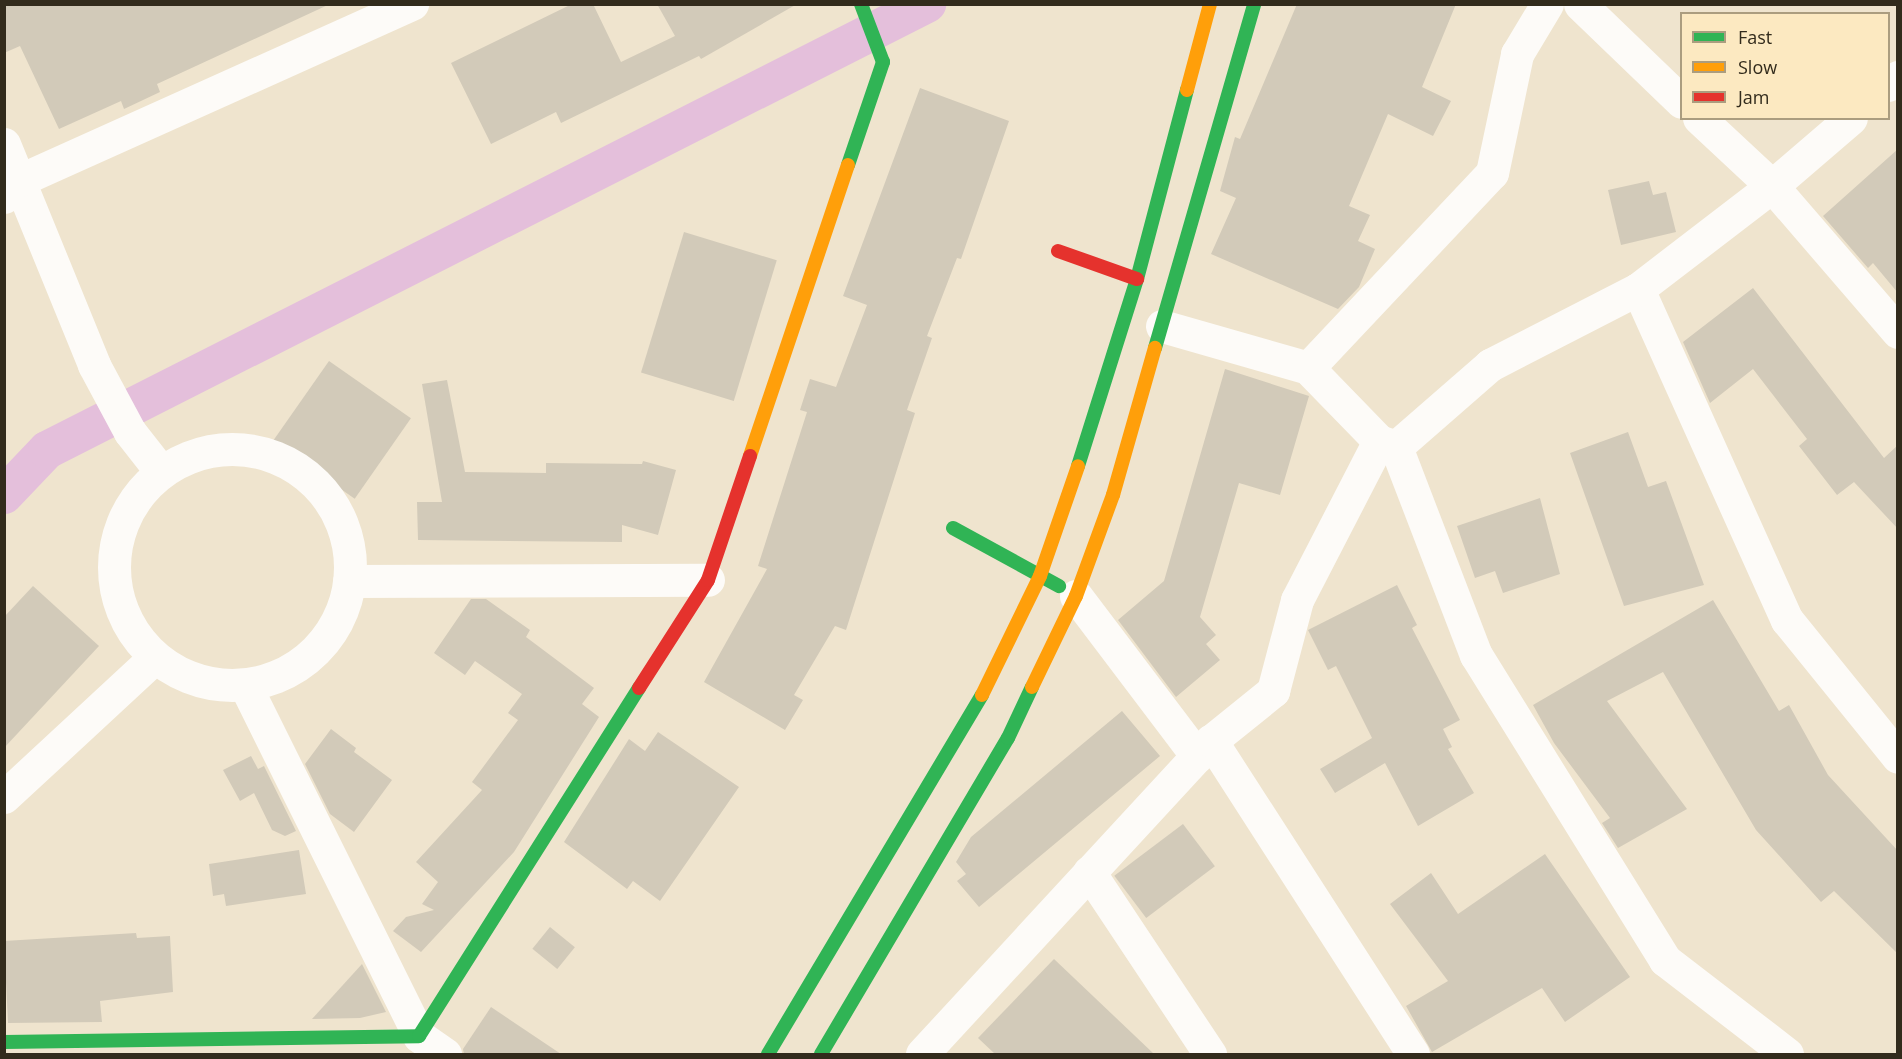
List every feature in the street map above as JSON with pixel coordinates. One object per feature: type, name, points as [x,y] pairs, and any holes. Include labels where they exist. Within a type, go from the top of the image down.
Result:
[{"type":"main road","points":[[4,1042],[419,1036],[708,580],[883,62],[861,4]]},
{"type":"main road","points":[[768,1054],[970,719],[1040,576],[1072,486],[1137,279],[1210,4]]},
{"type":"main road","points":[[821,1054],[1008,738],[1076,596],[1113,495],[1254,4]]},
{"type":"main road","points":[[1058,251],[1137,279]]},
{"type":"main road","points":[[953,528],[1076,596]]},
{"type":"street","points":[[12,188],[412,4]]},
{"type":"street","points":[[1308,368],[1492,173],[1517,54],[1547,4]]},
{"type":"street","points":[[1580,4],[1680,100]]},
{"type":"street","points":[[1701,120],[1772,186],[1898,332]]},
{"type":"street","points":[[922,1054],[1204,749],[1273,691],[1297,600],[1387,444],[1490,365],[1638,289],[1772,186],[1849,120]]},
{"type":"street","points":[[4,144],[12,188],[94,365],[130,432],[159,469]]},
{"type":"street","points":[[1638,289],[1787,620],[1898,757]]},
{"type":"street","points":[[1162,326],[1308,368],[1387,444],[1476,655],[1665,960],[1786,1054]]},
{"type":"street","points":[[211,450],[251,450],[288,463],[320,488],[341,521],[351,560],[349,581],[347,600],[330,636],[302,664],[267,682],[227,687],[188,678],[154,658],[126,620],[116,593],[113,555],[123,518],[159,469],[211,450]]},
{"type":"street","points":[[349,581],[708,580]]},
{"type":"street","points":[[1076,596],[1204,749],[1413,1054]]},
{"type":"street","points":[[4,797],[154,658]]},
{"type":"street","points":[[245,685],[419,1036],[446,1054]]},
{"type":"street","points":[[1089,872],[1210,1054]]},
{"type":"building","points":[[4,4],[330,4],[157,84],[160,92],[124,109],[121,101],[59,129],[20,46],[4,53]]},
{"type":"building","points":[[572,4],[593,4],[621,62],[675,36],[657,4],[797,4],[701,59],[699,56],[561,123],[556,112],[491,144],[451,63]]},
{"type":"building","points":[[1297,4],[1456,4],[1422,87],[1451,101],[1433,136],[1388,114],[1349,206],[1370,215],[1358,241],[1375,249],[1359,287],[1338,309],[1211,254],[1236,198],[1220,191],[1235,137],[1240,139]]},
{"type":"building","points":[[920,88],[1009,121],[961,259],[957,258],[927,336],[932,338],[907,410],[915,413],[846,630],[835,626],[794,695],[803,700],[785,730],[704,682],[767,569],[758,566],[807,412],[800,410],[810,379],[836,387],[867,305],[843,296]]},
{"type":"building","points":[[1898,149],[1898,293],[1873,263],[1868,268],[1823,216]]},
{"type":"building","points":[[1649,181],[1653,195],[1666,192],[1676,232],[1621,245],[1608,190]]},
{"type":"building","points":[[684,232],[777,260],[734,401],[641,373]]},
{"type":"building","points":[[1753,288],[1884,458],[1898,445],[1898,529],[1854,482],[1837,495],[1799,446],[1807,439],[1753,369],[1710,403],[1683,342]]},
{"type":"building","points":[[329,361],[411,418],[355,499],[273,441]]},
{"type":"building","points":[[1225,369],[1309,396],[1280,495],[1239,483],[1200,617],[1216,635],[1206,644],[1220,660],[1176,697],[1118,620],[1164,581]]},
{"type":"building","points":[[447,380],[465,472],[546,473],[546,463],[642,464],[643,461],[676,470],[658,535],[622,525],[622,542],[418,540],[417,502],[442,502],[422,384]]},
{"type":"building","points":[[1628,432],[1648,487],[1666,481],[1704,585],[1624,606],[1570,453]]},
{"type":"building","points":[[1540,498],[1560,574],[1503,593],[1495,571],[1475,578],[1457,526]]},
{"type":"building","points":[[1397,585],[1417,625],[1412,628],[1460,720],[1443,729],[1452,747],[1448,749],[1474,793],[1418,826],[1385,763],[1335,793],[1320,769],[1372,738],[1336,666],[1328,670],[1308,630]]},
{"type":"building","points":[[33,586],[99,646],[4,748],[4,617]]},
{"type":"building","points":[[471,599],[486,599],[530,630],[526,637],[594,688],[582,704],[599,717],[514,852],[421,952],[393,931],[406,917],[434,910],[422,904],[438,882],[416,862],[482,790],[472,782],[518,720],[508,713],[522,694],[475,661],[465,675],[434,653]]},
{"type":"building","points":[[1713,600],[1779,711],[1789,705],[1828,775],[1898,851],[1898,954],[1834,891],[1821,902],[1756,830],[1663,672],[1607,701],[1687,809],[1618,848],[1602,823],[1610,818],[1554,743],[1533,705]]},
{"type":"building","points":[[1122,711],[1160,756],[979,907],[957,881],[966,874],[956,862],[971,837]]},
{"type":"building","points":[[331,729],[356,748],[354,752],[392,780],[354,832],[330,814],[305,764]]},
{"type":"building","points":[[658,732],[739,787],[660,901],[633,881],[627,889],[564,842],[629,739],[645,751]]},
{"type":"building","points":[[251,756],[258,769],[264,766],[296,831],[285,836],[272,830],[254,793],[240,801],[223,770]]},
{"type":"building","points":[[1183,824],[1215,866],[1146,918],[1114,876]]},
{"type":"building","points":[[299,850],[306,894],[226,906],[224,894],[213,896],[209,864]]},
{"type":"building","points":[[1545,854],[1630,977],[1565,1022],[1542,988],[1432,1052],[1406,1006],[1448,981],[1390,904],[1431,873],[1458,914]]},
{"type":"building","points":[[550,927],[575,947],[557,969],[532,949]]},
{"type":"building","points":[[136,933],[137,938],[170,936],[173,992],[100,1001],[102,1022],[8,1023],[4,941]]},
{"type":"building","points":[[1054,959],[1154,1054],[995,1054],[978,1038]]},
{"type":"building","points":[[362,964],[386,1012],[360,1018],[312,1019]]},
{"type":"building","points":[[491,1007],[561,1054],[464,1054],[463,1049]]},
{"type":"waterway","points":[[4,495],[47,450],[927,4]]},
{"type":"traffic: fast","points":[[848,165],[883,62],[861,4]]},
{"type":"traffic: fast","points":[[1155,348],[1254,4]]},
{"type":"traffic: fast","points":[[1078,466],[1137,279],[1187,90]]},
{"type":"traffic: fast","points":[[953,528],[1059,586]]},
{"type":"traffic: fast","points":[[821,1054],[1008,738],[1032,687]]},
{"type":"traffic: fast","points":[[4,1042],[419,1036],[639,688]]},
{"type":"traffic: fast","points":[[768,1054],[982,695]]},
{"type":"traffic: slow","points":[[1187,90],[1210,4]]},
{"type":"traffic: slow","points":[[750,456],[848,165]]},
{"type":"traffic: slow","points":[[1032,687],[1076,596],[1113,495],[1155,348]]},
{"type":"traffic: slow","points":[[982,695],[1040,576],[1078,466]]},
{"type":"traffic: jam","points":[[1058,251],[1137,279]]},
{"type":"traffic: jam","points":[[639,688],[708,580],[750,456]]}]
